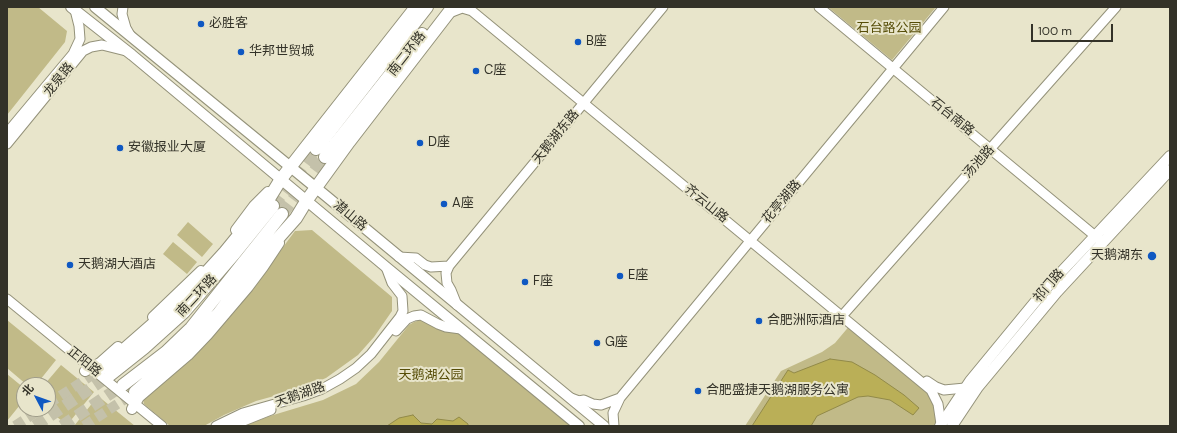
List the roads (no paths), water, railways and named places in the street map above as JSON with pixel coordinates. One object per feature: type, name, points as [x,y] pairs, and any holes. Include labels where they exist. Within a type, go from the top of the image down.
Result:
[{"type":"highway","points":[[120,354],[184,297],[215,263],[270,197],[290,167],[416,7]]},
{"type":"highway","name":"南二环路","points":[[427,7],[321,153],[449,9]]},
{"type":"highway","points":[[135,398],[218,314],[257,262],[296,218],[307,200],[449,9]]},
{"type":"highway","name":"南二环路","points":[[120,354],[107,371],[144,348],[184,312],[235,253],[277,210],[191,328],[166,352],[123,385]]},
{"type":"highway","points":[[120,354],[195,299]]},
{"type":"highway","points":[[135,398],[166,352]]},
{"type":"main road","name":"潜山路","points":[[95,7],[133,40],[316,188],[604,426]]},
{"type":"main road","name":"潜山路","points":[[73,9],[307,200],[579,426]]},
{"type":"main road","name":"祁门路","points":[[952,426],[978,387],[1170,156]]},
{"type":"main road","name":"祁门路","points":[[940,425],[965,388],[1049,285],[1102,237],[1170,170]]},
{"type":"main road","points":[[88,369],[111,353],[173,298],[202,269],[235,231],[254,206],[281,179]]},
{"type":"street","points":[[123,7],[122,14],[126,28],[133,40]]},
{"type":"street","points":[[474,7],[585,102]]},
{"type":"street","name":"天鹅湖东路","points":[[449,266],[663,7]]},
{"type":"street","name":"石台南路","points":[[819,7],[895,66],[1102,237]]},
{"type":"street","name":"石台南路","points":[[828,7],[895,66]]},
{"type":"street","name":"花亭湖路","points":[[614,426],[613,413],[620,398],[944,7]]},
{"type":"street","name":"汤池路","points":[[991,145],[1109,7]]},
{"type":"street","name":"汤池路","points":[[842,314],[991,145],[1116,7]]},
{"type":"street","name":"齐云山路","points":[[449,9],[462,8],[472,11],[842,314],[931,390],[938,404],[940,425]]},
{"type":"street","name":"龙泉路","points":[[7,133],[73,54],[80,39],[79,26],[73,9]]},
{"type":"street","name":"龙泉路","points":[[7,144],[83,52],[91,47],[102,45],[126,51]]},
{"type":"street","points":[[400,257],[416,258],[425,265],[431,267],[449,266],[446,273],[447,283],[452,290],[457,305]]},
{"type":"street","name":"天鹅湖路","points":[[216,426],[243,413],[322,389],[356,368],[370,354],[400,317],[403,311],[402,296],[392,283],[386,267]]},
{"type":"street","name":"正阳路","points":[[7,299],[88,369]]},
{"type":"street","name":"正阳路","points":[[7,307],[88,369],[135,398],[162,426]]},
{"type":"street","points":[[842,314],[931,384],[944,390],[965,388]]},
{"type":"street","name":"天鹅湖路","points":[[231,426],[271,410],[324,394],[342,384],[360,372],[375,358],[403,323],[407,319],[414,316],[421,315],[446,327],[461,329]]},
{"type":"street","name":"正阳路","points":[[135,398],[152,426]]},
{"type":"street","points":[[571,398],[579,401],[584,400],[593,404],[602,404],[620,398]]},
{"type":"tunnel","points":[[273,206],[316,149]]},
{"type":"tunnel","points":[[282,214],[325,157]]},
{"type":"tunnel","points":[[56,399],[103,368]]},
{"type":"tunnel","points":[[35,426],[110,375]]},
{"type":"tunnel","points":[[62,426],[123,385]]},
{"type":"tunnel","points":[[84,426],[134,393]]},
{"type":"tunnel","points":[[15,426],[29,417]]},
{"type":"place","name":"必胜客","points":[[201,24]]},
{"type":"place","name":"B座","points":[[578,42]]},
{"type":"place","name":"华邦世贸城","points":[[241,52]]},
{"type":"place","name":"C座","points":[[476,71]]},
{"type":"place","name":"D座","points":[[420,143]]},
{"type":"place","name":"安徽报业大厦","points":[[120,148]]},
{"type":"place","name":"A座","points":[[444,204]]},
{"type":"place","name":"天鹅湖东","points":[[1152,256]]},
{"type":"place","name":"天鹅湖大酒店","points":[[70,265]]},
{"type":"place","name":"E座","points":[[620,276]]},
{"type":"place","name":"F座","points":[[525,282]]},
{"type":"place","name":"合肥洲际酒店","points":[[759,321]]},
{"type":"place","name":"G座","points":[[597,343]]},
{"type":"place","name":"合肥盛捷天鹅湖服务公寓","points":[[698,391]]},
{"type":"park label","name":"石台路公园","points":[[889,29]]},
{"type":"park label","name":"天鹅湖公园","points":[[431,376]]}]
